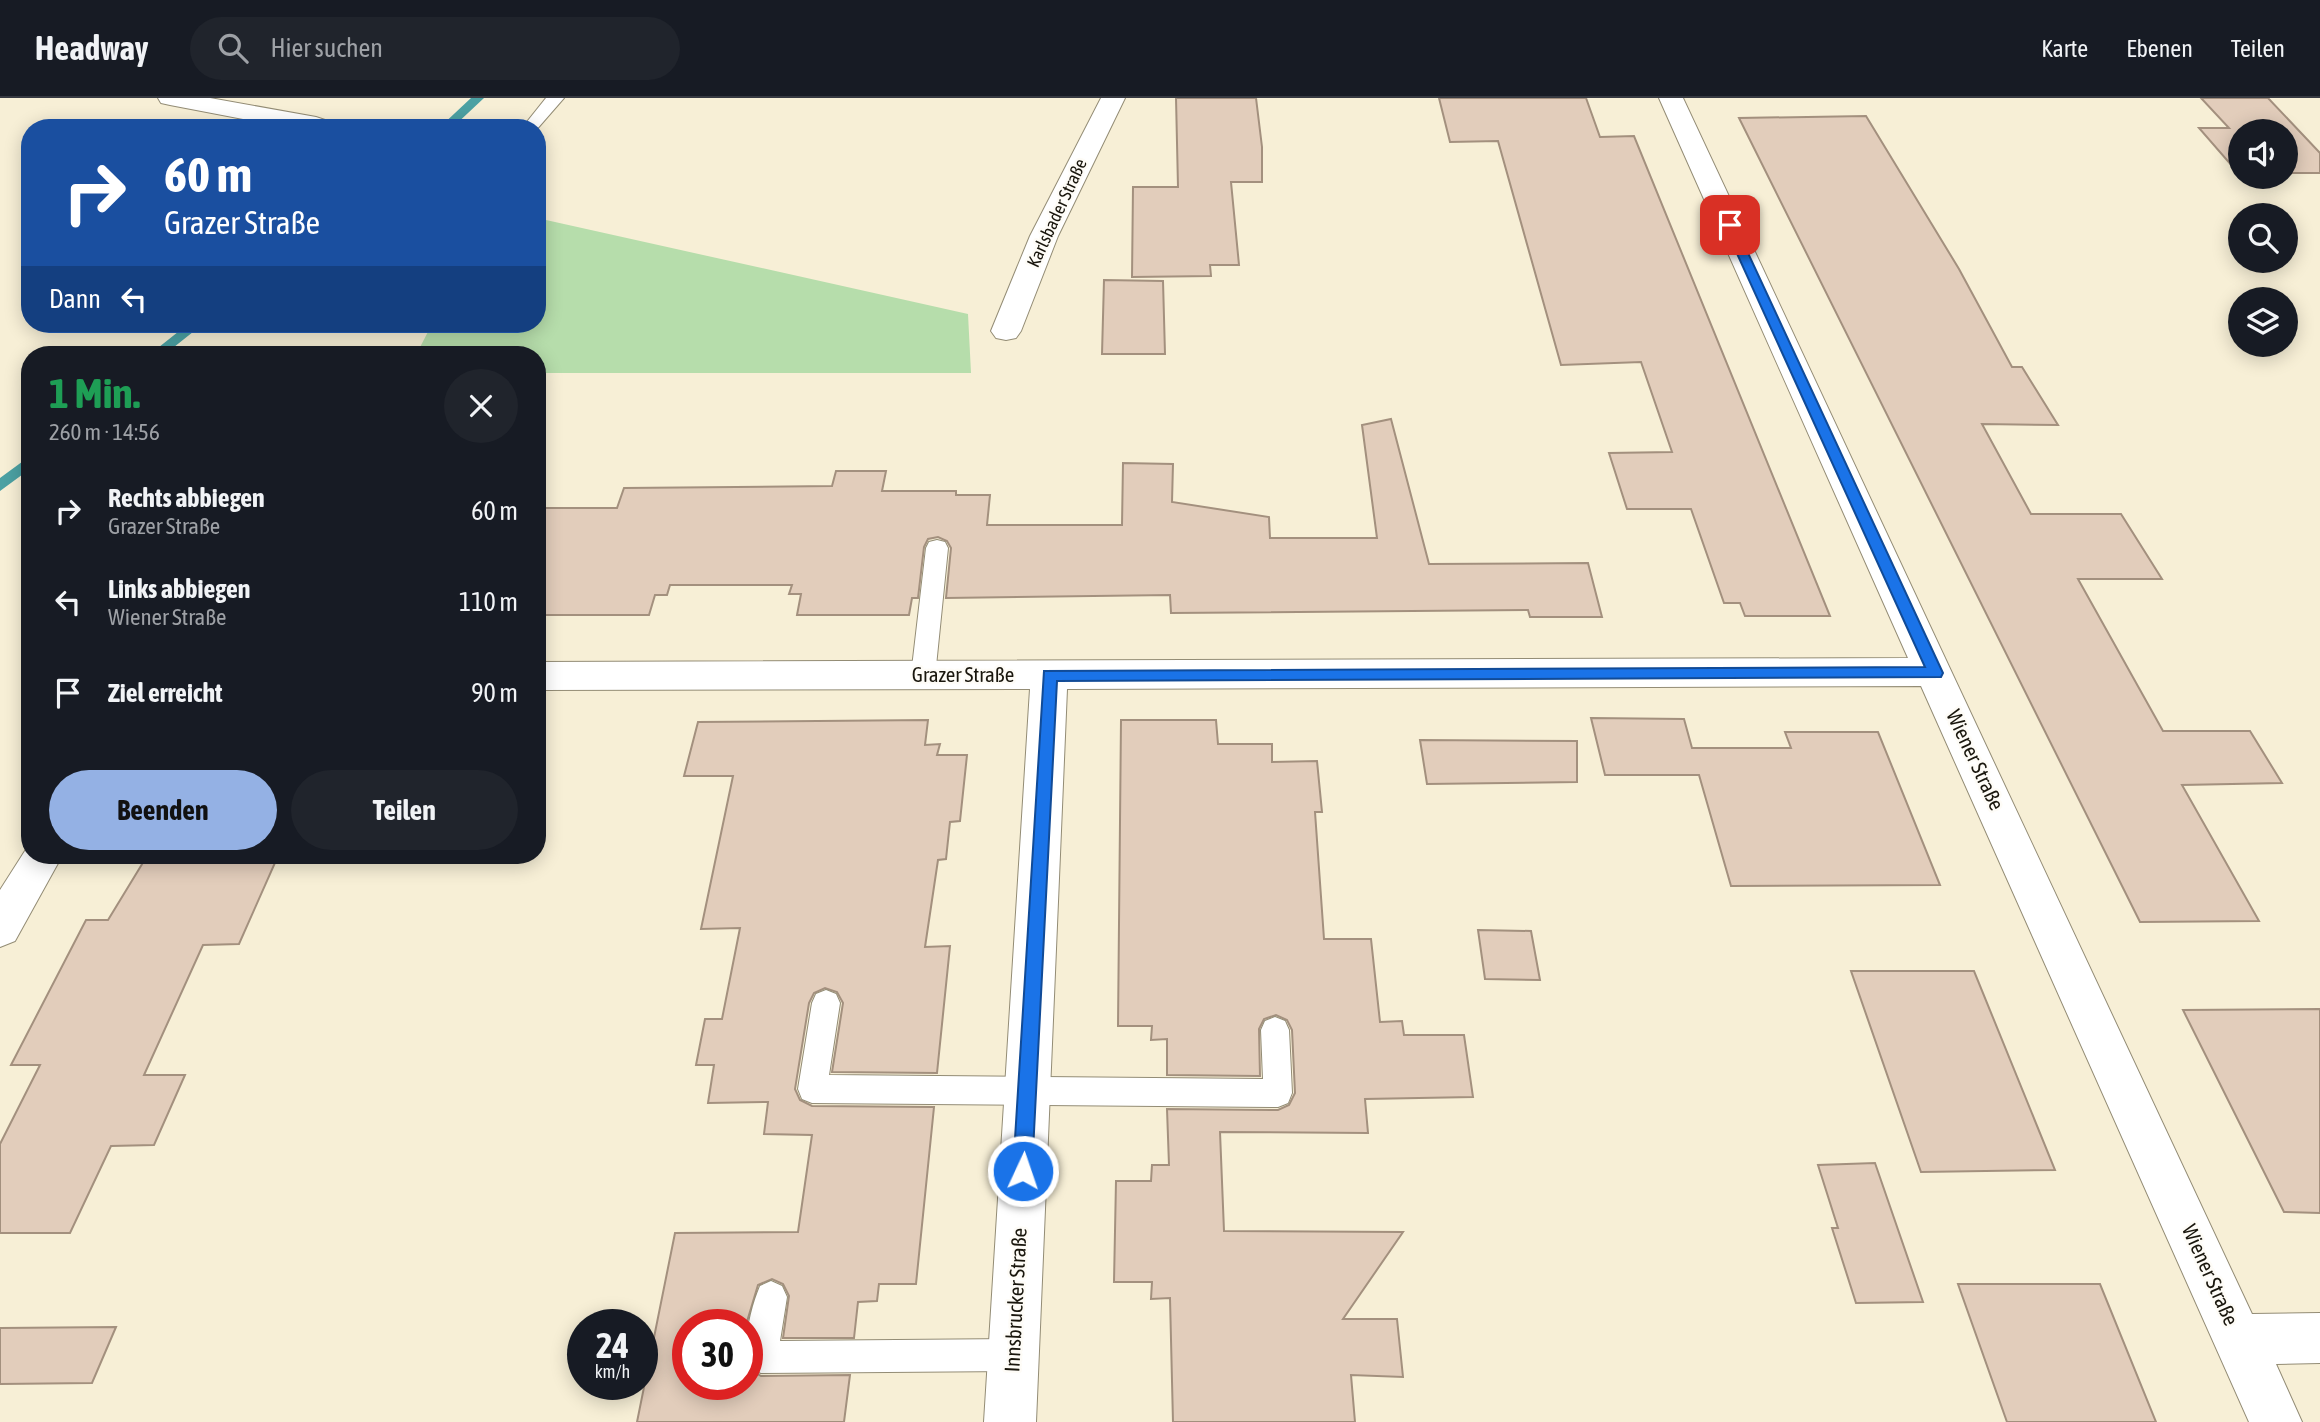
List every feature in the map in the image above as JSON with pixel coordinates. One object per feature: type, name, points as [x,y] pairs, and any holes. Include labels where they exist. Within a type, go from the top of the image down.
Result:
[{"type":"street","points":[[170,98],[284,119]]},
{"type":"street","name":"Karlsbader Straße","points":[[1006,331],[1044,236],[1113,98]]},
{"type":"street","name":"Wiener Straße","points":[[1671,98],[2276,1422]]},
{"type":"street","name":"Grazer Straße","points":[[546,676],[1935,673]]},
{"type":"street","name":"Innsbrucker Straße","points":[[1010,1422],[1049,675]]},
{"type":"street","points":[[0,928],[37,864]]},
{"type":"street","points":[[2239,1339],[2320,1338]]},
{"type":"lane","points":[[536,119],[556,98]]},
{"type":"lane","points":[[923,676],[937,548]]},
{"type":"lane","points":[[826,1003],[812,1089],[1278,1093],[1275,1031]]},
{"type":"lane","points":[[771,1297],[761,1357],[1013,1355]]},
{"type":"green space","points":[[546,220],[968,314],[971,373],[546,373],[546,346],[421,346],[427,333],[546,333]]},
{"type":"building","points":[[1176,98],[1256,98],[1262,147],[1262,182],[1231,182],[1239,265],[1210,265],[1211,276],[1132,277],[1133,187],[1178,187]]},
{"type":"building","points":[[1439,98],[1586,98],[1600,137],[1634,136],[1830,616],[1745,616],[1740,603],[1724,603],[1691,509],[1627,509],[1609,453],[1672,452],[1641,362],[1561,365],[1498,141],[1450,142]]},
{"type":"building","points":[[2201,98],[2268,98],[2288,119],[2228,119],[2228,127]]},
{"type":"building","points":[[1866,116],[1959,269],[2012,367],[2022,367],[2058,425],[1982,424],[2031,514],[2121,514],[2162,579],[2078,579],[2163,731],[2250,731],[2282,783],[2182,785],[2259,921],[2140,922],[1739,118]]},
{"type":"building","points":[[2199,128],[2228,128],[2228,161]]},
{"type":"building","points":[[2298,130],[2320,153],[2320,173],[2298,173]]},
{"type":"building","points":[[1104,280],[1163,281],[1165,354],[1102,354]]},
{"type":"building","points":[[1391,419],[1429,564],[1588,563],[1602,617],[1530,617],[1528,610],[1171,613],[1170,595],[946,598],[951,548],[947,541],[938,537],[928,539],[924,547],[918,598],[912,598],[909,615],[797,615],[801,594],[789,594],[792,585],[670,585],[667,595],[655,595],[649,615],[546,615],[546,508],[617,508],[624,488],[832,486],[836,471],[886,471],[882,491],[956,491],[956,495],[990,495],[987,525],[1122,525],[1123,463],[1173,464],[1172,502],[1269,517],[1270,538],[1377,538],[1362,425]]},
{"type":"building","points":[[1591,718],[1684,719],[1692,748],[1791,748],[1785,732],[1878,732],[1940,885],[1731,886],[1699,775],[1605,775]]},
{"type":"building","points":[[928,720],[925,745],[940,744],[937,755],[967,755],[960,821],[950,822],[946,859],[938,860],[925,947],[950,946],[937,1073],[832,1072],[843,1003],[837,992],[825,988],[814,993],[809,1003],[795,1089],[800,1100],[812,1106],[934,1107],[916,1284],[879,1284],[877,1301],[858,1302],[854,1338],[783,1338],[789,1296],[783,1284],[772,1279],[758,1285],[751,1309],[672,1309],[672,1400],[763,1400],[763,1376],[850,1375],[844,1422],[637,1422],[641,1400],[658,1400],[658,1318],[675,1233],[798,1232],[812,1135],[764,1134],[768,1102],[708,1103],[714,1065],[696,1065],[705,1019],[722,1019],[740,928],[701,929],[733,776],[684,776],[698,722]]},
{"type":"building","points":[[1121,720],[1216,720],[1218,744],[1272,744],[1272,762],[1317,761],[1322,812],[1315,812],[1324,939],[1371,939],[1380,1022],[1402,1021],[1404,1035],[1464,1035],[1473,1097],[1365,1099],[1368,1133],[1220,1132],[1224,1231],[1403,1232],[1343,1319],[1397,1319],[1403,1377],[1351,1375],[1355,1422],[1173,1422],[1170,1298],[1151,1299],[1152,1282],[1114,1282],[1116,1181],[1151,1181],[1152,1165],[1169,1165],[1167,1109],[1278,1110],[1289,1105],[1295,1093],[1292,1030],[1287,1020],[1276,1015],[1264,1019],[1259,1029],[1260,1076],[1167,1075],[1167,1039],[1151,1040],[1152,1026],[1118,1026]]},
{"type":"building","points":[[1420,740],[1577,741],[1577,782],[1427,784]]},
{"type":"building","points":[[142,864],[274,864],[239,944],[203,945],[144,1075],[185,1075],[154,1145],[111,1146],[70,1233],[0,1233],[0,1144],[40,1065],[11,1065],[86,920],[108,920]]},
{"type":"building","points":[[1478,930],[1531,931],[1540,980],[1485,979]]},
{"type":"building","points":[[1851,971],[1974,971],[2055,1170],[1921,1172]]},
{"type":"building","points":[[2320,1009],[2320,1213],[2284,1212],[2183,1010]]},
{"type":"building","points":[[1875,1163],[1923,1302],[1856,1303],[1832,1228],[1838,1228],[1818,1165]]},
{"type":"building","points":[[1958,1284],[2100,1284],[2156,1422],[2007,1422]]},
{"type":"building","points":[[116,1327],[92,1383],[0,1384],[0,1328]]},
{"type":"waterway","points":[[455,119],[478,98]]},
{"type":"waterway","points":[[168,346],[184,333]]},
{"type":"waterway","points":[[0,486],[21,468]]},
{"type":"route","points":[[1023,1171],[1049,675],[1935,673],[1730,225]]}]
